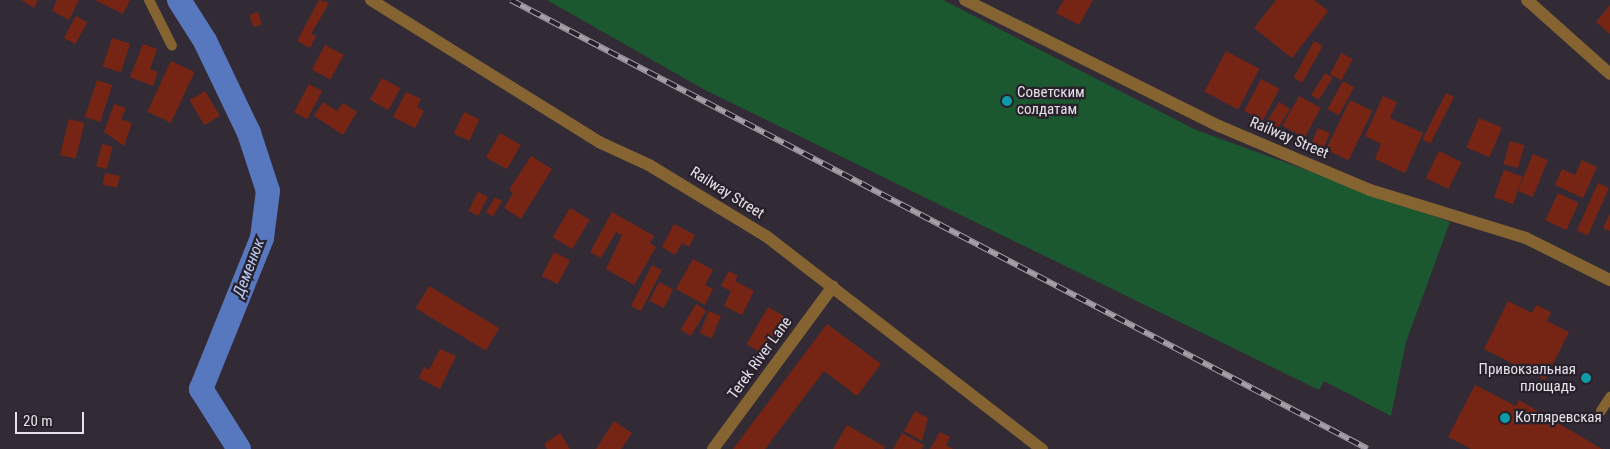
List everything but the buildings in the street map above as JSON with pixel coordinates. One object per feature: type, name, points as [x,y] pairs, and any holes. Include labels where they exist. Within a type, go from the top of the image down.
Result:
[{"type":"street","name":"Railway Street","points":[[371,0],[599,142],[699,194],[833,286],[1042,449]]},
{"type":"street","name":"Railway Street","points":[[965,0],[1219,126],[1370,190],[1518,235],[1610,280]]},
{"type":"street","points":[[1528,0],[1610,74]]},
{"type":"street","name":"Terek River Lane","points":[[713,449],[833,286]]},
{"type":"lane","points":[[149,0],[172,46]]},
{"type":"lane","points":[[1601,411],[1610,397]]},
{"type":"green space","points":[[547,0],[943,0],[1196,130],[1450,222],[1406,342],[1391,416],[1324,381],[1319,390],[705,90]]},
{"type":"waterway","name":"Деменюк","points":[[179,0],[205,41],[249,133],[268,191],[262,238],[201,389],[239,449]]},
{"type":"railway","points":[[511,0],[1368,449]]},
{"type":"place","name":"Советским солдатам","points":[[1007,101]]},
{"type":"place","name":"Привокзальная площадь","points":[[1586,378]]},
{"type":"place","name":"Котляревская","points":[[1505,418]]}]
